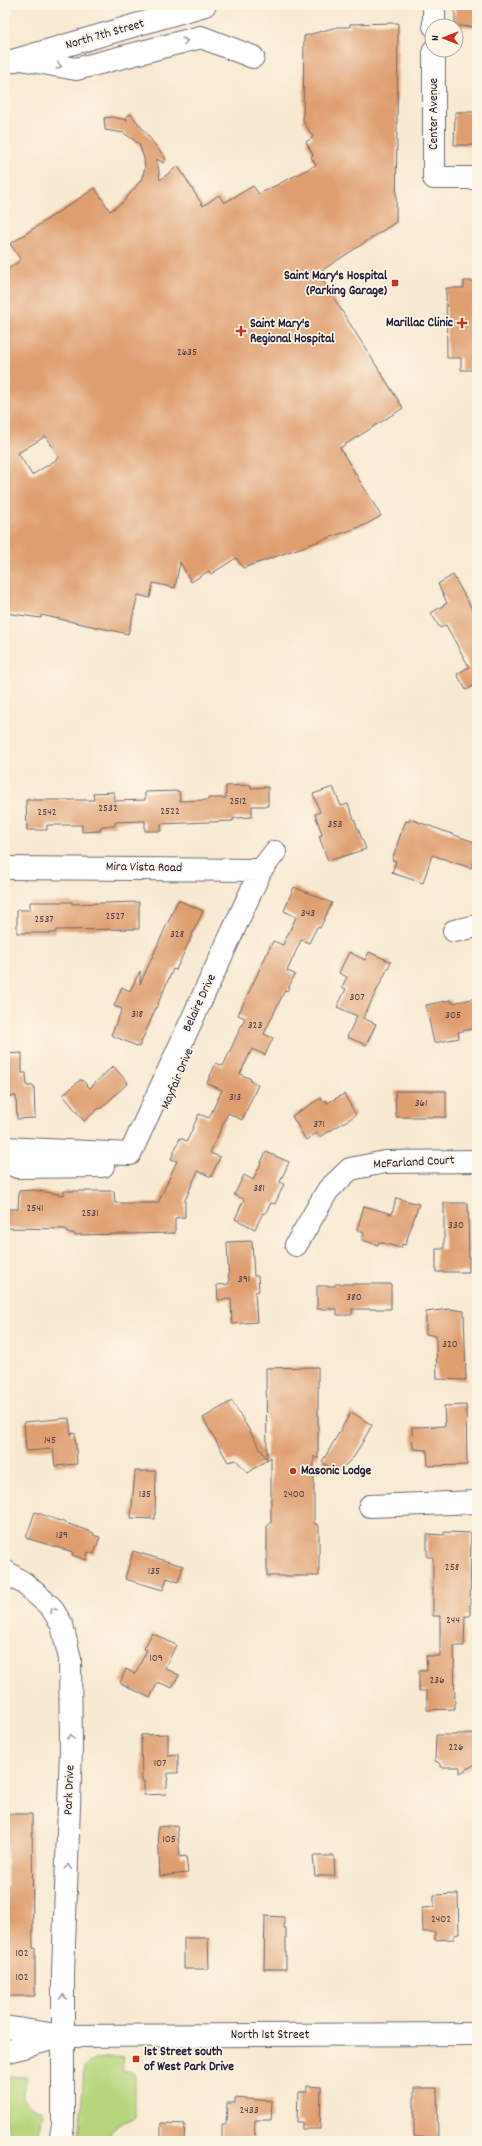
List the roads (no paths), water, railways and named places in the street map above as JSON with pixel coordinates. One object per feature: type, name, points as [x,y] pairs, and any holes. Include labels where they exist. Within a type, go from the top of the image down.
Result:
[{"type":"street","name":"North 7th Street","points":[[13,61],[205,5]]},
{"type":"street","points":[[434,5],[434,18]]},
{"type":"street","points":[[13,61],[76,69],[200,37],[253,58]]},
{"type":"street","name":"Center Avenue","points":[[434,58],[434,178],[477,178]]},
{"type":"street","points":[[261,870],[275,852]]},
{"type":"street","name":"Mira Vista Road","points":[[5,868],[261,870]]},
{"type":"street","name":"Belaire Drive","points":[[5,1148],[130,1154],[261,870]]},
{"type":"street","name":"Mayfair Drive","points":[[5,1161],[17,1167],[122,1166],[143,1159],[262,880],[261,870]]},
{"type":"street","points":[[454,931],[477,926]]},
{"type":"street","name":"McFarland Court","points":[[296,1245],[328,1190],[350,1169],[385,1162],[477,1161]]},
{"type":"street","points":[[370,1506],[477,1502]]},
{"type":"street","name":"Park Drive","points":[[5,1571],[25,1584],[51,1607],[62,1625],[70,1659],[72,1749],[63,1972],[62,2126],[60,2141]]},
{"type":"street","name":"North 1st Street","points":[[5,2027],[63,2036],[477,2034]]},
{"type":"street","name":"North 1st Street","points":[[5,2052],[63,2036]]},
{"type":"place","name":"Saint Mary's Hospital (Parking Garage)","points":[[395,283]]},
{"type":"place","name":"Marillac Clinic","points":[[462,323]]},
{"type":"place","name":"Saint Mary's Regional Hospital","points":[[241,331]]},
{"type":"place","name":"Masonic Lodge","points":[[293,1471]]},
{"type":"place","name":"1st Street south of West Park Drive","points":[[136,2059]]}]
